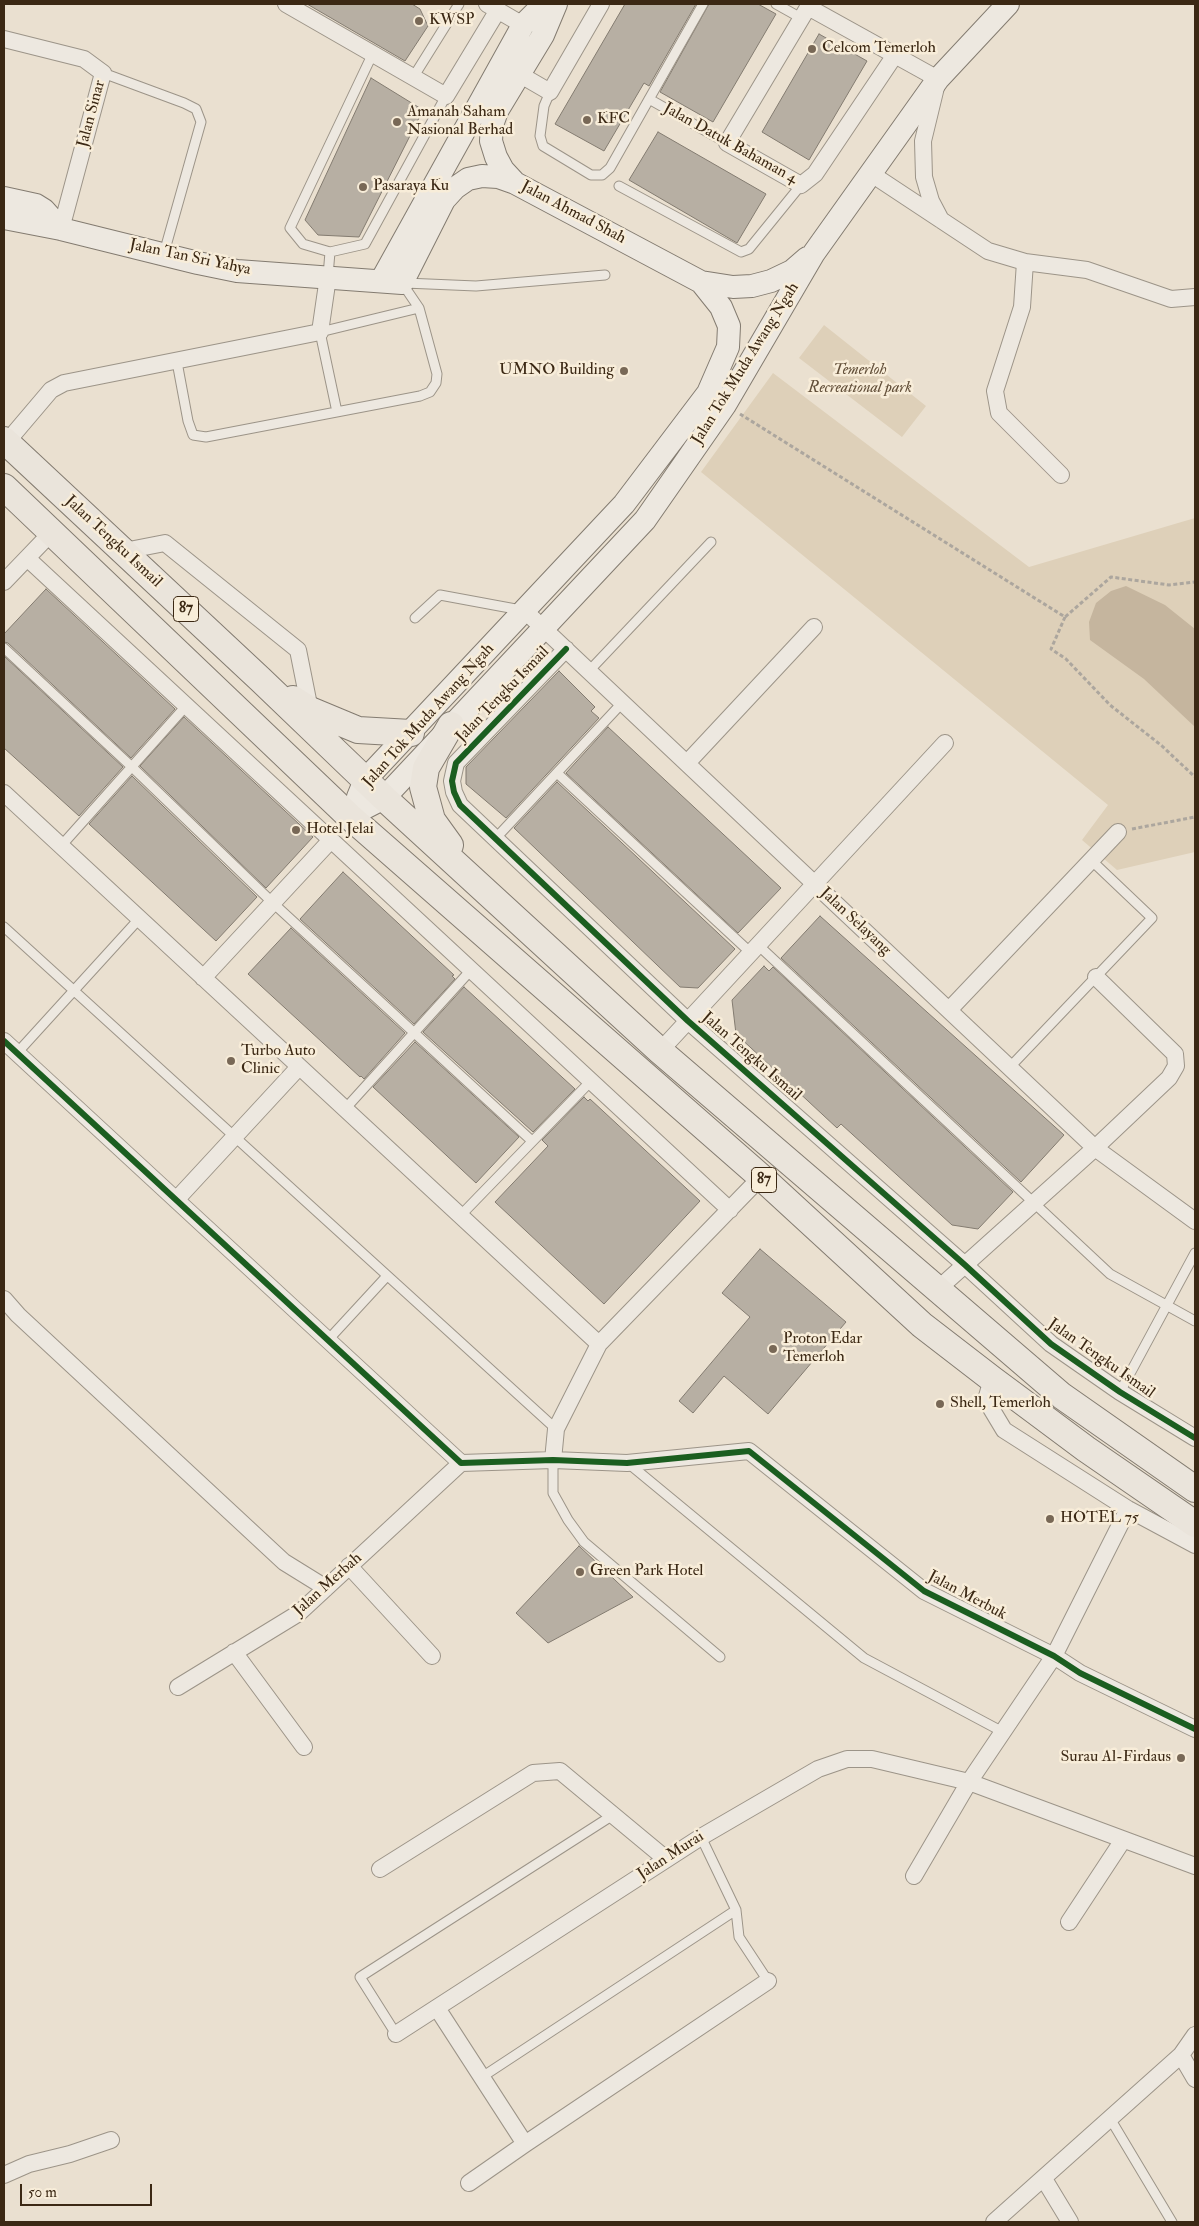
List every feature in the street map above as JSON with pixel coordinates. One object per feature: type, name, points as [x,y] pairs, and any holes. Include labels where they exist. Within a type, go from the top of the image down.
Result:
[{"type":"main road","points":[[391,282],[507,12],[544,4]]},
{"type":"main road","name":"Jalan Ahmad Shah","points":[[556,4],[542,35],[498,111],[492,125],[491,140],[496,157],[503,170],[515,182],[701,282],[734,287],[752,286],[771,281],[792,271],[814,253]]},
{"type":"main road","name":"Jalan Tok Muda Awang Ngah","points":[[349,816],[374,789],[451,725],[644,520],[725,405],[814,253],[870,173],[938,79],[1008,4]]},
{"type":"main road","points":[[391,282],[444,200],[455,188],[468,179],[482,176],[498,177],[515,182]]},
{"type":"main road","points":[[4,198],[36,205],[44,210],[61,229]]},
{"type":"main road","name":"Jalan Tan Sri Yahya","points":[[4,218],[61,229],[237,271],[391,282]]},
{"type":"main road","name":"Jalan Tok Muda Awang Ngah","points":[[374,789],[410,733],[624,504],[708,393],[728,347],[729,326],[721,307],[701,282]]},
{"type":"main road","name":"Jalan Tengku Ismail","points":[[5,442],[124,551],[374,789],[660,1051],[1062,1396],[1195,1489]]},
{"type":"main road","name":"87","points":[[4,487],[349,816],[522,970],[761,1177],[922,1324],[992,1380],[1086,1449],[1195,1524]]},
{"type":"main road","points":[[186,610],[222,660],[221,671],[212,684]]},
{"type":"main road","points":[[261,680],[310,710],[358,730],[410,733]]},
{"type":"main road","points":[[451,725],[426,768],[422,787],[432,820],[484,890]]},
{"type":"main road","points":[[522,970],[543,944]]},
{"type":"street","points":[[286,4],[446,96],[507,12]]},
{"type":"street","points":[[519,74],[550,92],[601,4]]},
{"type":"street","points":[[727,143],[806,10],[938,79],[923,141],[924,178],[931,201],[941,220]]},
{"type":"street","name":"Jalan Sinar","points":[[4,39],[84,59],[103,73],[61,229]]},
{"type":"street","name":"Jalan Datuk Bahaman 4","points":[[727,143],[801,185],[815,174],[895,55]]},
{"type":"street","points":[[870,173],[988,251],[1025,262],[1087,270],[1171,300],[1195,296]]},
{"type":"street","points":[[1025,262],[1022,307],[995,391],[999,413],[1061,475]]},
{"type":"street","points":[[5,442],[51,390],[64,383],[320,332],[328,277]]},
{"type":"street","points":[[4,582],[51,533]]},
{"type":"street","points":[[124,551],[165,544],[298,650],[310,710]]},
{"type":"street","points":[[27,558],[730,1210]]},
{"type":"street","name":"Jalan Selayang","points":[[525,611],[1095,1148],[1195,1221]]},
{"type":"street","points":[[687,762],[814,627]]},
{"type":"street","name":"Jalan Tengku Ismail","points":[[566,649],[456,764],[452,781],[460,806],[688,1021],[965,1265],[1051,1344],[1120,1392],[1195,1438]]},
{"type":"street","points":[[660,1051],[945,743]]},
{"type":"street","points":[[4,793],[599,1344]]},
{"type":"street","points":[[949,1010],[1118,832]]},
{"type":"street","points":[[203,978],[331,840]]},
{"type":"street","points":[[938,1289],[1095,1148],[1169,1078],[1176,1066],[1175,1054],[1096,977]]},
{"type":"street","points":[[4,1041],[461,1463],[553,1460],[627,1463]]},
{"type":"street","points":[[176,1200],[299,1067]]},
{"type":"street","points":[[553,1460],[556,1429],[599,1344],[761,1177]]},
{"type":"street","points":[[4,1299],[18,1316],[284,1562],[326,1588]]},
{"type":"street","points":[[992,1380],[986,1400],[1004,1430],[1128,1509],[1195,1545]]},
{"type":"street","name":"Jalan Merbuk","points":[[627,1463],[749,1451],[924,1591],[1054,1656],[1080,1673],[1195,1729]]},
{"type":"street","name":"Jalan Merbah","points":[[178,1687],[299,1613],[461,1463]]},
{"type":"street","points":[[914,1876],[969,1782],[1054,1656],[1128,1509]]},
{"type":"street","points":[[350,1566],[432,1656]]},
{"type":"street","points":[[234,1652],[304,1746]]},
{"type":"street","name":"Jalan Murai","points":[[396,2034],[701,1837],[818,1769],[847,1759],[872,1759],[969,1782],[1195,1866]]},
{"type":"street","points":[[380,1870],[533,1773],[560,1771],[666,1859]]},
{"type":"street","points":[[1069,1922],[1124,1840]]},
{"type":"street","points":[[470,2183],[525,2144],[768,1982]]},
{"type":"street","points":[[437,2008],[525,2144]]},
{"type":"street","points":[[994,2222],[1181,2056],[1195,2035]]},
{"type":"street","points":[[1181,2056],[1195,2079]]},
{"type":"street","points":[[4,2175],[29,2164],[70,2154],[111,2140]]},
{"type":"street","points":[[1044,2179],[1070,2222]]},
{"type":"lane","points":[[414,76],[460,4]]},
{"type":"lane","points":[[550,92],[544,106],[540,136],[542,143],[546,148],[591,175],[602,175],[610,168],[702,4]]},
{"type":"lane","points":[[776,4],[806,10]]},
{"type":"lane","points":[[373,53],[290,228],[304,244],[330,252],[365,244],[446,96]]},
{"type":"lane","points":[[103,73],[184,103],[196,109],[201,122],[164,255]]},
{"type":"lane","name":"Jalan Datuk Bahaman 4","points":[[649,99],[727,143]]},
{"type":"lane","points":[[619,186],[741,252],[749,249],[801,185]]},
{"type":"lane","points":[[328,277],[330,252]]},
{"type":"lane","points":[[391,282],[476,286],[605,276]]},
{"type":"lane","points":[[177,362],[188,421],[194,434],[206,437],[420,396],[430,392],[436,383],[437,374],[419,308],[391,282]]},
{"type":"lane","points":[[338,412],[320,332],[419,308]]},
{"type":"lane","points":[[589,670],[711,542]]},
{"type":"lane","points":[[415,618],[440,595],[525,611]]},
{"type":"lane","points":[[4,648],[132,767],[273,903],[532,1141]]},
{"type":"lane","points":[[495,839],[623,702]]},
{"type":"lane","points":[[61,846],[186,706]]},
{"type":"lane","points":[[557,773],[922,1097],[1033,1204],[1110,1274],[1195,1321]]},
{"type":"lane","points":[[1010,1067],[1152,918],[1091,860]]},
{"type":"lane","points":[[17,1053],[139,919]]},
{"type":"lane","points":[[4,927],[556,1429]]},
{"type":"lane","points":[[345,1109],[471,970]]},
{"type":"lane","points":[[460,1216],[590,1080]]},
{"type":"lane","points":[[1120,1392],[1195,1253]]},
{"type":"lane","points":[[328,1340],[387,1276]]},
{"type":"lane","points":[[553,1460],[553,1493],[568,1520],[584,1542],[720,1657]]},
{"type":"lane","points":[[627,1463],[864,1658],[1003,1732]]},
{"type":"lane","points":[[396,2034],[360,1977],[613,1814]]},
{"type":"lane","points":[[701,1837],[736,1910],[739,1937],[768,1982]]},
{"type":"lane","points":[[482,2077],[736,1910]]},
{"type":"lane","points":[[1111,2120],[1172,2222]]},
{"type":"path","points":[[725,405],[778,436],[1065,617]]},
{"type":"path","points":[[1195,582],[1169,585],[1111,577],[1065,617],[1051,649],[1066,659],[1110,704],[1162,746],[1195,777]]},
{"type":"path","points":[[1118,832],[1195,816]]},
{"type":"green space","name":"Temerloh Recreational park","points":[[824,325],[926,406],[902,437],[799,358]]},
{"type":"green space","points":[[773,373],[1029,567],[1195,518],[1195,852],[1117,870],[1082,840],[1108,805],[701,472]]},
{"type":"shaded area","points":[[1126,586],[1165,605],[1195,629],[1195,727],[1144,679],[1090,640],[1089,622],[1096,603],[1111,591]]},
{"type":"building","points":[[307,4],[412,4],[420,9],[428,26],[405,61]]},
{"type":"building","points":[[625,4],[696,4],[649,86],[644,83],[604,151],[555,124]]},
{"type":"building","points":[[709,4],[758,4],[776,14],[713,122],[660,92]]},
{"type":"building","points":[[819,34],[867,61],[809,160],[762,132]]},
{"type":"building","points":[[371,78],[423,110],[359,237],[318,235],[305,220]]},
{"type":"building","points":[[658,132],[766,194],[737,243],[629,180]]},
{"type":"building","points":[[46,589],[175,709],[131,758],[8,643],[4,642],[4,634]]},
{"type":"building","points":[[4,656],[123,767],[79,816],[4,748]]},
{"type":"building","points":[[559,671],[595,707],[591,711],[599,718],[506,818],[466,784],[466,767]]},
{"type":"building","points":[[184,717],[313,837],[266,888],[140,766]]},
{"type":"building","points":[[608,727],[781,888],[738,933],[566,773]]},
{"type":"building","points":[[132,776],[257,897],[216,941],[89,824]]},
{"type":"building","points":[[557,782],[735,949],[698,988],[680,987],[514,828]]},
{"type":"building","points":[[343,872],[454,975],[452,976],[455,979],[414,1024],[300,919]]},
{"type":"building","points":[[820,916],[1064,1135],[1021,1182],[781,958]]},
{"type":"building","points":[[291,928],[405,1033],[364,1079],[248,974]]},
{"type":"building","points":[[764,966],[769,971],[773,967],[1013,1192],[978,1229],[952,1225],[841,1124],[837,1128],[736,1034],[732,1000]]},
{"type":"building","points":[[464,987],[575,1089],[533,1132],[423,1032]]},
{"type":"building","points":[[415,1042],[519,1137],[476,1183],[373,1087]]},
{"type":"building","points":[[584,1097],[588,1101],[590,1099],[700,1201],[604,1304],[495,1202],[548,1146],[542,1140]]},
{"type":"building","name":"Proton Edar Temerloh","points":[[760,1249],[846,1322],[768,1414],[724,1376],[693,1413],[679,1401],[750,1317],[722,1293]]},
{"type":"building","name":"Green Park Hotel","points":[[579,1546],[633,1597],[548,1643],[516,1613]]},
{"type":"cycle path","points":[[566,649],[456,763],[452,781],[454,792],[460,805],[688,1021],[965,1265],[1051,1344],[1120,1392],[1195,1438]]},
{"type":"cycle path","points":[[4,1041],[461,1463],[553,1460],[627,1463],[749,1451],[924,1591],[1054,1656],[1080,1673],[1195,1729]]},
{"type":"place","name":"KWSP","points":[[419,21]]},
{"type":"place","name":"Celcom Temerloh","points":[[812,49]]},
{"type":"place","name":"KFC","points":[[587,120]]},
{"type":"place","name":"Amanah Saham Nasional Berhad","points":[[397,122]]},
{"type":"place","name":"Pasaraya Ku","points":[[363,187]]},
{"type":"place","name":"UMNO Building","points":[[624,371]]},
{"type":"place","name":"Hotel Jelai","points":[[296,830]]},
{"type":"place","name":"Turbo Auto Clinic","points":[[231,1061]]},
{"type":"place","name":"Proton Edar Temerloh","points":[[773,1349]]},
{"type":"place","name":"Shell, Temerloh","points":[[940,1404]]},
{"type":"place","name":"HOTEL 75","points":[[1050,1519]]},
{"type":"place","name":"Green Park Hotel","points":[[580,1572]]},
{"type":"place","name":"Surau Al-Firdaus","points":[[1181,1758]]}]
